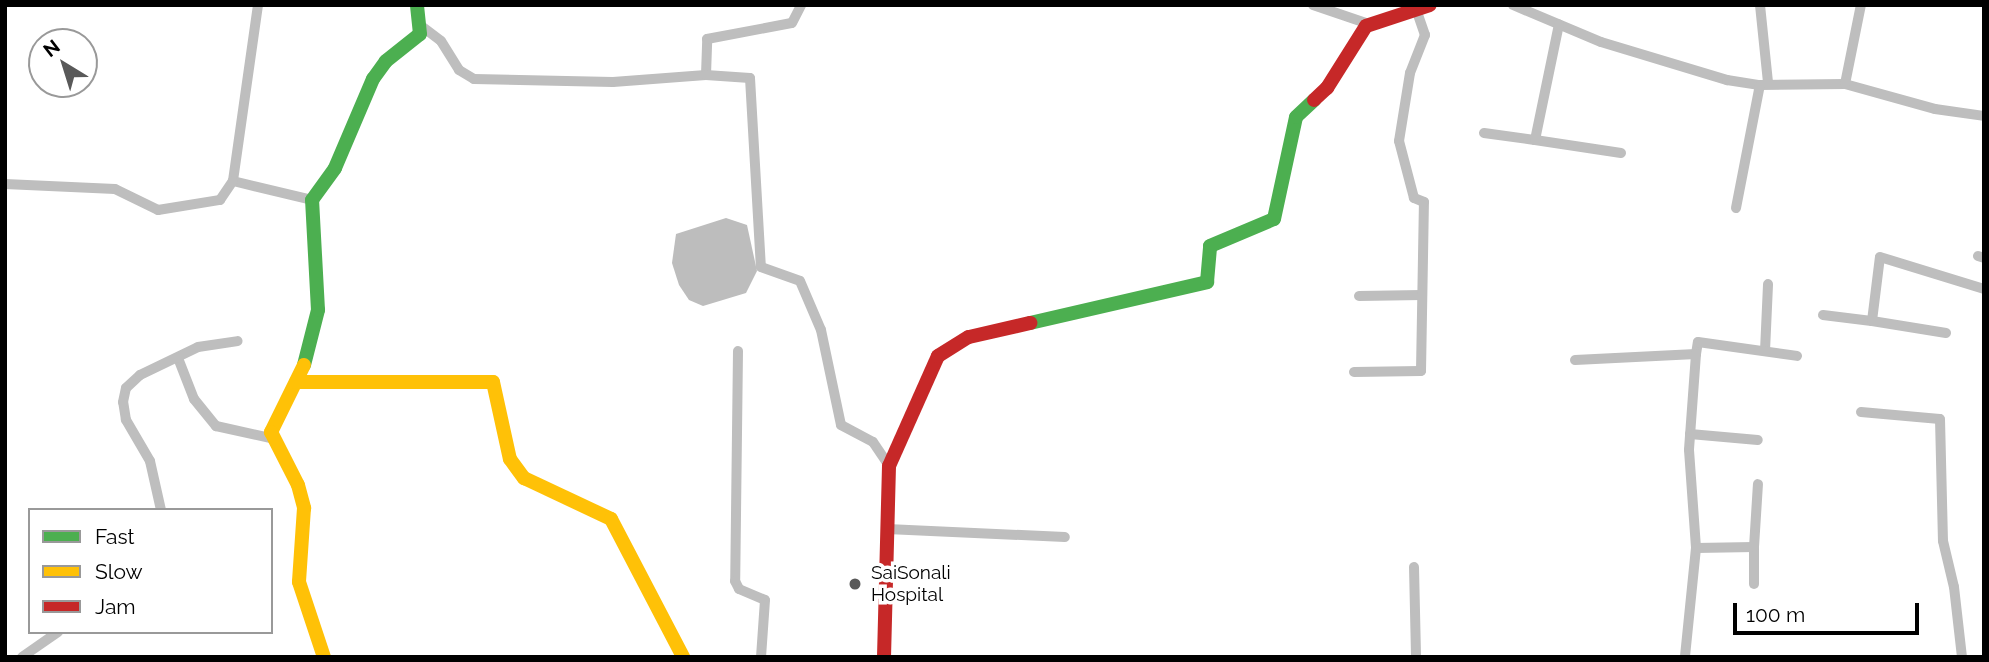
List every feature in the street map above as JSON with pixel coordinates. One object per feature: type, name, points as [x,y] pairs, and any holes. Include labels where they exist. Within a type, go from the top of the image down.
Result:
[{"type":"street","points":[[5,184],[115,189],[158,210],[220,200],[233,181],[258,5]]},
{"type":"street","points":[[270,438],[296,382],[318,310],[312,200],[335,168],[373,79],[386,61],[414,41],[420,24],[417,5]]},
{"type":"street","points":[[706,75],[707,38],[792,23],[801,5]]},
{"type":"street","points":[[1313,5],[1368,24],[1424,8],[1424,35],[1410,73],[1399,141],[1414,198],[1424,202],[1421,372],[1354,372]]},
{"type":"street","points":[[1513,5],[1666,62],[1764,84],[1845,84],[1935,109],[1984,116]]},
{"type":"street","points":[[1736,208],[1764,84],[1760,5]]},
{"type":"street","points":[[1845,84],[1861,5]]},
{"type":"street","points":[[420,24],[441,41],[459,70],[474,79],[613,82],[706,75],[750,78],[761,267],[800,281],[821,330],[841,425],[873,442],[889,466]]},
{"type":"street","points":[[884,657],[889,466],[911,425],[930,369],[957,340],[1207,282],[1210,246],[1259,229],[1274,219],[1296,117],[1327,88],[1368,24]]},
{"type":"street","points":[[1535,140],[1559,24]]},
{"type":"street","points":[[1484,133],[1621,153]]},
{"type":"street","points":[[233,181],[312,200]]},
{"type":"street","points":[[1872,321],[1880,257],[1984,289]]},
{"type":"street","points":[[1765,351],[1768,284]]},
{"type":"street","points":[[1359,296],[1422,295]]},
{"type":"street","points":[[1823,315],[1946,333]]},
{"type":"street","points":[[160,508],[150,461],[127,420],[123,402],[127,388],[140,374],[178,358],[198,346],[238,341]]},
{"type":"street","points":[[1685,657],[1696,548],[1690,434],[1698,342],[1797,356]]},
{"type":"street","points":[[738,351],[735,581],[739,589],[765,600],[761,657]]},
{"type":"street","points":[[1575,360],[1696,354]]},
{"type":"street","points":[[178,358],[194,399],[216,426],[270,438],[298,485],[304,508],[299,582],[319,632],[324,657]]},
{"type":"street","points":[[296,382],[493,382],[509,460],[524,478],[611,519],[684,657]]},
{"type":"street","points":[[1861,412],[1940,419],[1943,541],[1954,587],[1962,657]]},
{"type":"street","points":[[1690,434],[1758,440]]},
{"type":"street","points":[[1755,584],[1754,547],[1758,484]]},
{"type":"street","points":[[887,529],[1065,537]]},
{"type":"street","points":[[1696,548],[1754,547]]},
{"type":"street","points":[[1414,566],[1416,657]]},
{"type":"street","points":[[22,657],[55,634]]},
{"type":"shaded area","points":[[726,218],[747,225],[757,271],[746,293],[703,306],[689,300],[679,285],[672,263],[676,234]]},
{"type":"traffic: fast","points":[[304,365],[318,310],[312,200],[335,168],[373,79],[386,61],[420,34],[417,5]]},
{"type":"traffic: fast","points":[[1030,323],[1207,282],[1210,246],[1274,219],[1296,117],[1314,100]]},
{"type":"traffic: slow","points":[[304,365],[271,432],[298,485],[304,508],[299,582],[324,657]]},
{"type":"traffic: slow","points":[[296,382],[493,382],[510,459],[524,478],[611,519],[683,657]]},
{"type":"traffic: jam","points":[[1314,100],[1327,88],[1366,26],[1430,5]]},
{"type":"traffic: jam","points":[[884,657],[889,466],[938,356],[969,337],[1030,323]]},
{"type":"place","name":"SaiSonali Hospital","points":[[855,584]]}]
